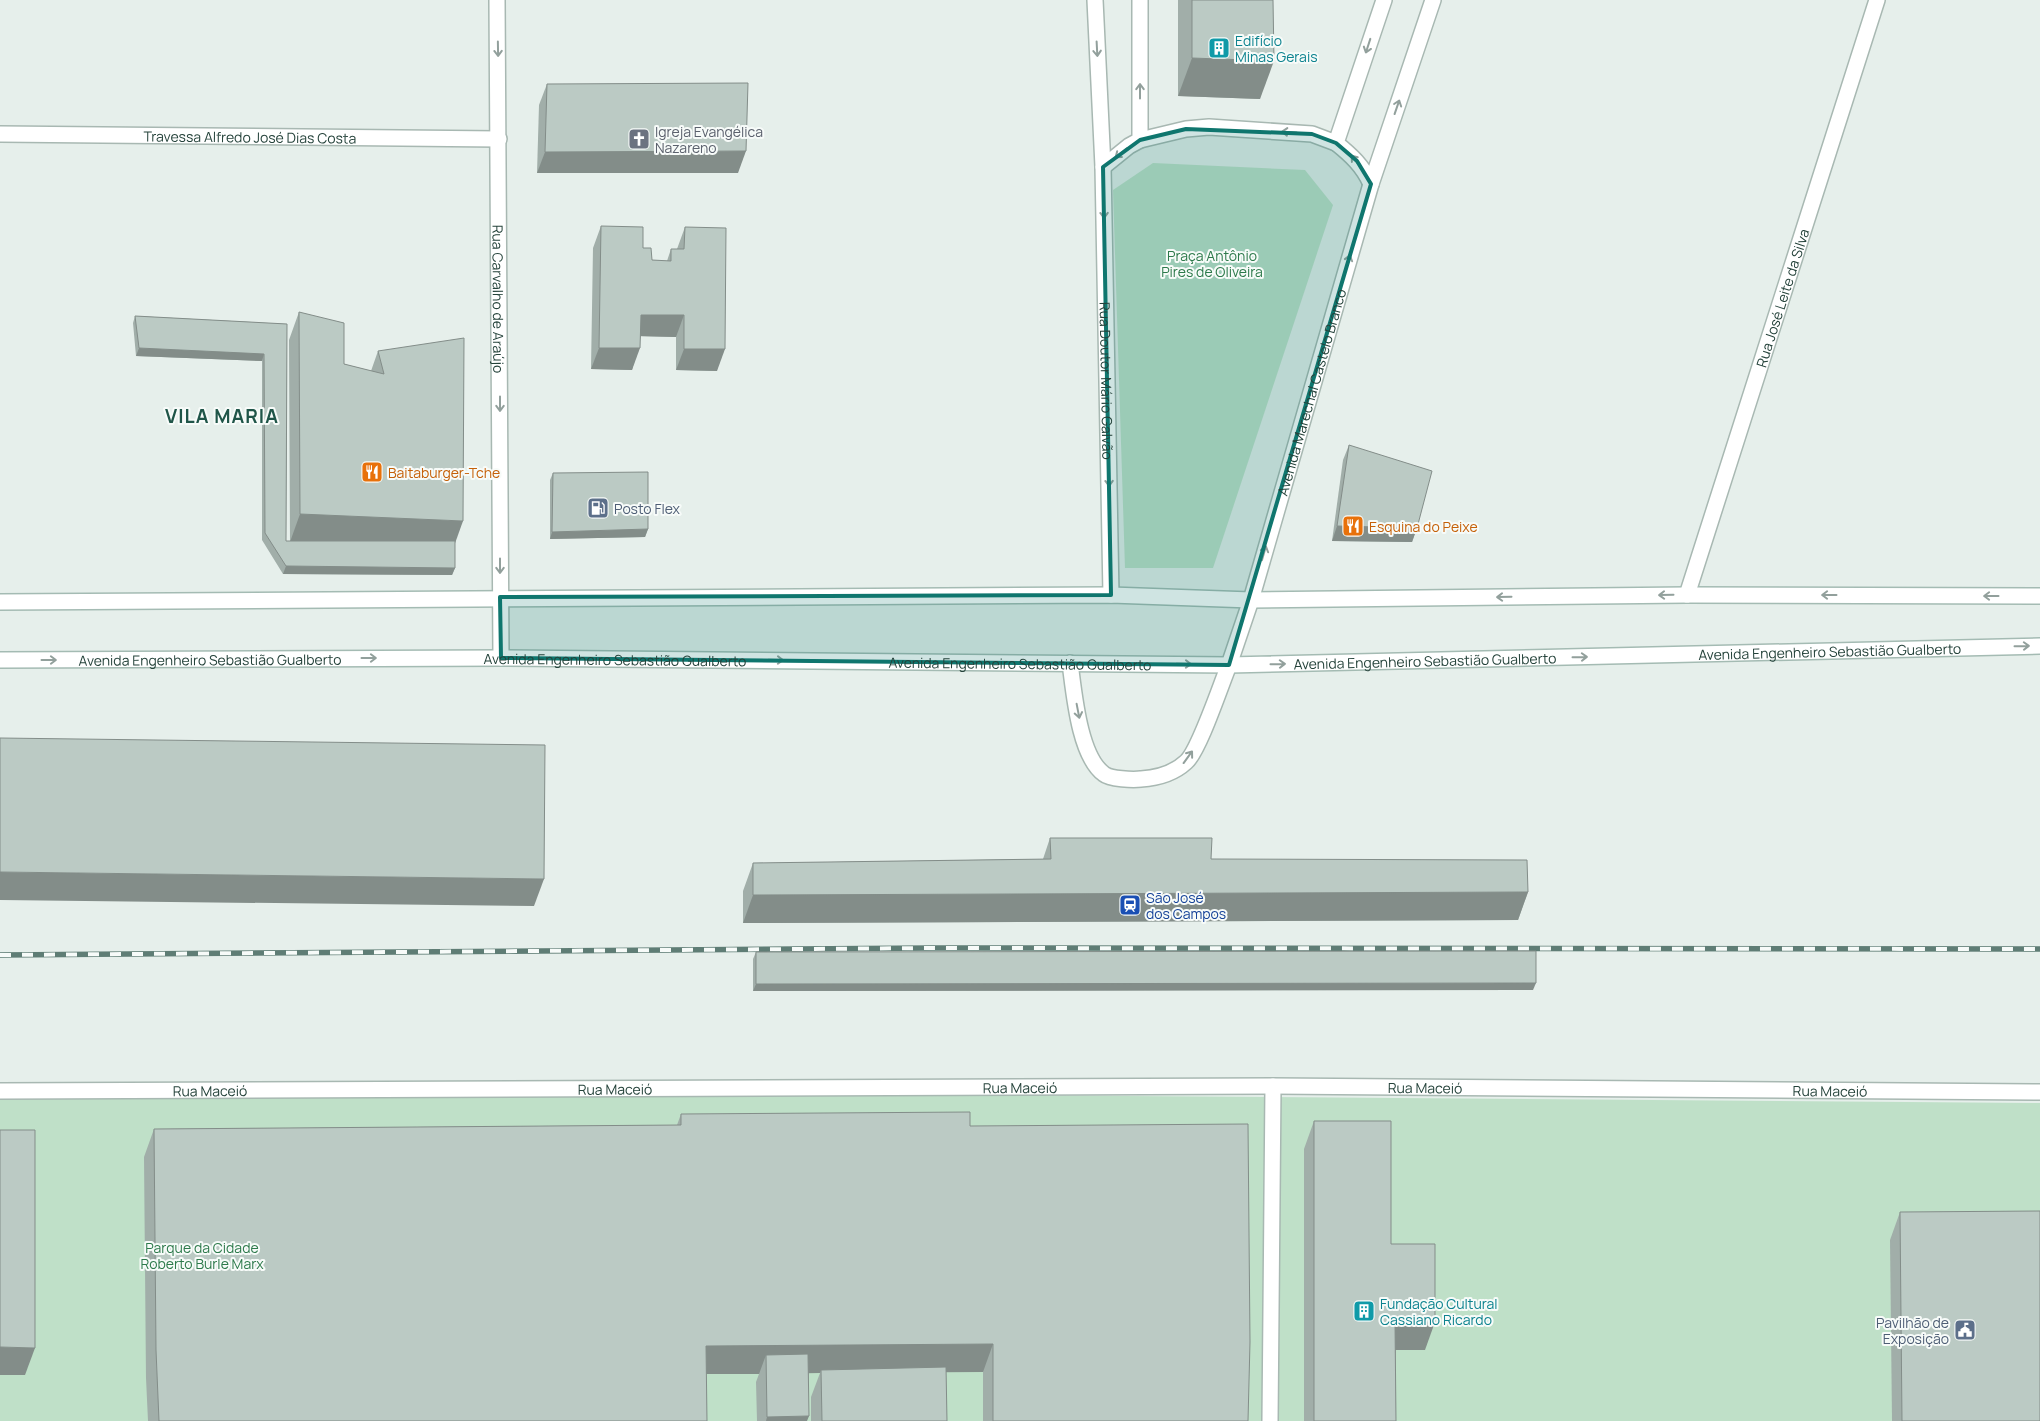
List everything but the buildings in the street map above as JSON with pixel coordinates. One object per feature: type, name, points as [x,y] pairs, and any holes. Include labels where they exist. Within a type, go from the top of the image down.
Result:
[{"type":"street","name":"Rua Carvalho de Araújo","points":[[497,0],[501,658]]},
{"type":"street","name":"Rua Doutor Mário Galvão","points":[[1095,0],[1103,167],[1111,595]]},
{"type":"street","points":[[1140,0],[1140,140]]},
{"type":"street","points":[[1336,143],[1384,0]]},
{"type":"street","name":"Avenida Marechal Castelo Branco","points":[[1070,663],[1084,742],[1093,762],[1104,775],[1132,780],[1161,778],[1187,762],[1200,738],[1229,665],[1251,600],[1371,184],[1433,0]]},
{"type":"street","name":"Rua José Leite da Silva","points":[[1687,595],[1877,0]]},
{"type":"street","points":[[1103,167],[1129,146],[1140,140],[1186,128],[1209,127],[1312,134],[1336,143],[1357,161],[1371,184]]},
{"type":"street","name":"Travessa Alfredo José Dias Costa","points":[[0,134],[499,139]]},
{"type":"street","points":[[0,602],[500,597],[1111,595],[1251,600],[1687,595],[2040,596]]},
{"type":"street","name":"Avenida Engenheiro Sebastião Gualberto","points":[[0,660],[501,658],[1229,665],[2040,646]]},
{"type":"street","points":[[1270,1421],[1273,1086]]},
{"type":"street","name":"Rua Maceió","points":[[0,1091],[1273,1086],[2040,1092]]},
{"type":"highlighted area","points":[[1186,129],[1285,132],[1312,134],[1336,143],[1357,161],[1371,184],[1229,665],[501,658],[500,597],[1111,595],[1103,167],[1140,140]]},
{"type":"green space","name":"Praça Antônio Pires de Oliveira","points":[[1153,163],[1305,170],[1333,205],[1213,568],[1125,568],[1113,190]]},
{"type":"green space","name":"Parque da Cidade Roberto Burle Marx","points":[[86,1088],[2040,1103],[2040,1421],[0,1421],[0,1089]]},
{"type":"railway","points":[[0,955],[932,948],[2040,949]]},
{"type":"place","name":"Edifício Minas Gerais","points":[[1219,48]]},
{"type":"place","name":"Igreja Evangélica Nazareno","points":[[639,139]]},
{"type":"place","name":"Baitaburger-Tche","points":[[372,472]]},
{"type":"place","name":"Posto Flex","points":[[598,508]]},
{"type":"place","name":"Esquina do Peixe","points":[[1353,526]]},
{"type":"place","name":"São José dos Campos","points":[[1130,905]]},
{"type":"place","name":"Fundação Cultural Cassiano Ricardo","points":[[1364,1311]]},
{"type":"place","name":"Pavilhão de Exposição","points":[[1965,1330]]},
{"type":"district","name":"VILA MARIA","points":[[222,416]]}]
